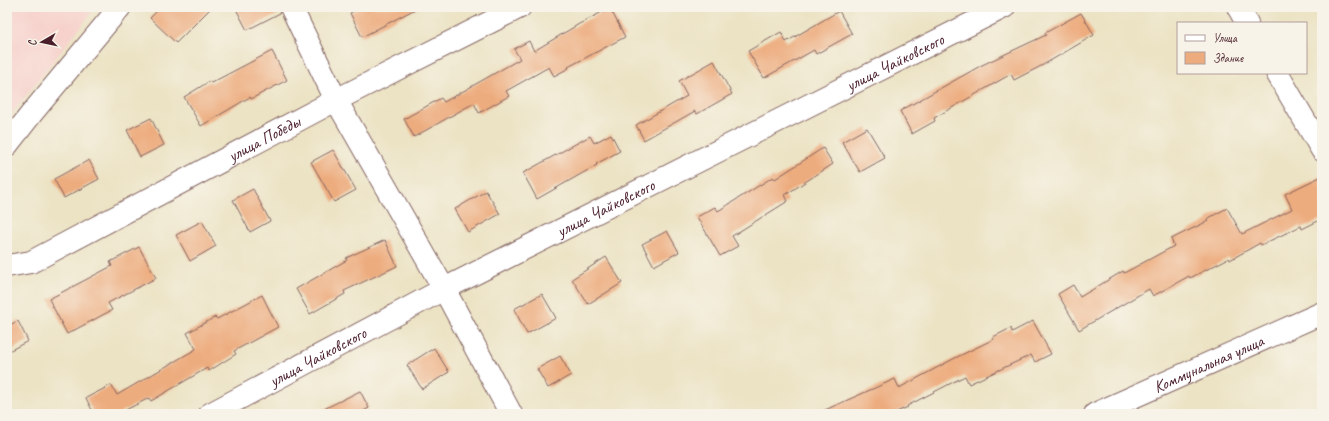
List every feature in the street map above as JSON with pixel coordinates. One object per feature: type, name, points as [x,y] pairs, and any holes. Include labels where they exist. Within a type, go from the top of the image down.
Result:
[{"type":"street","points":[[7,145],[120,7]]},
{"type":"street","points":[[291,7],[336,100],[444,289],[511,414]]},
{"type":"street","name":"улица Победы","points":[[7,266],[31,262],[336,100],[520,7]]},
{"type":"street","name":"улица Чайковского","points":[[210,414],[444,289],[1004,7]]},
{"type":"street","points":[[1238,7],[1246,22]]},
{"type":"street","points":[[1278,74],[1322,150]]},
{"type":"street","name":"Коммунальная улица","points":[[1094,414],[1322,313]]},
{"type":"shaded area","points":[[7,7],[96,7],[7,120]]},
{"type":"building","points":[[161,7],[212,7],[176,43],[150,18]]},
{"type":"building","points":[[235,7],[279,7],[280,13],[247,30]]},
{"type":"building","points":[[361,7],[419,7],[362,37],[350,13]]},
{"type":"building","points":[[610,8],[625,37],[554,76],[549,67],[506,91],[509,96],[479,113],[474,103],[414,137],[404,119],[441,98],[444,102],[520,59],[514,49],[529,41],[534,51],[579,24]]},
{"type":"building","points":[[839,11],[852,34],[816,54],[814,50],[764,78],[748,51],[781,32],[786,42]]},
{"type":"building","points":[[1081,13],[1094,35],[1014,80],[1011,74],[934,118],[935,121],[912,134],[900,111],[982,65],[1046,35],[1045,33]]},
{"type":"building","points":[[272,51],[287,80],[251,99],[250,97],[201,126],[184,97],[210,81],[211,83]]},
{"type":"building","points":[[714,61],[732,94],[697,114],[695,111],[644,140],[636,125],[687,96],[679,81]]},
{"type":"building","points":[[151,118],[164,145],[140,157],[127,130]]},
{"type":"building","points":[[867,128],[885,158],[860,172],[842,142]]},
{"type":"building","points":[[611,134],[620,151],[537,199],[523,173],[590,136],[594,143]]},
{"type":"building","points":[[823,148],[833,164],[785,195],[788,201],[732,236],[738,246],[720,256],[697,217],[715,207],[718,211],[773,177],[775,179]]},
{"type":"building","points":[[333,150],[356,190],[334,202],[311,162]]},
{"type":"building","points":[[89,160],[99,179],[64,198],[54,179]]},
{"type":"building","points":[[1322,176],[1322,219],[1302,229],[1301,226],[1261,245],[1260,243],[1230,260],[1229,258],[1190,278],[1189,276],[1153,296],[1149,289],[1079,330],[1058,294],[1073,285],[1080,297],[1123,271],[1124,273],[1174,246],[1171,239],[1208,221],[1207,219],[1227,208],[1242,234],[1292,209],[1285,194]]},
{"type":"building","points":[[253,189],[270,221],[250,232],[233,200]]},
{"type":"building","points":[[486,191],[500,214],[468,232],[455,209]]},
{"type":"building","points":[[202,221],[216,246],[190,261],[176,235]]},
{"type":"building","points":[[667,231],[679,252],[654,266],[642,244]]},
{"type":"building","points":[[385,240],[397,266],[344,291],[345,294],[310,314],[296,289],[347,260],[346,258]]},
{"type":"building","points":[[139,247],[156,278],[108,303],[112,310],[67,334],[49,299],[112,266],[110,262]]},
{"type":"building","points":[[606,257],[622,283],[588,304],[572,279]]},
{"type":"building","points":[[542,294],[556,318],[527,334],[514,309]]},
{"type":"building","points":[[262,295],[278,327],[234,351],[236,354],[209,371],[207,368],[151,401],[149,398],[118,414],[94,414],[86,398],[111,385],[117,395],[196,349],[187,333],[215,317],[217,319]]},
{"type":"building","points":[[18,321],[28,341],[7,352],[7,326]]},
{"type":"building","points":[[1033,321],[1051,354],[1035,362],[1031,355],[969,384],[965,376],[892,414],[816,414],[895,379],[899,388],[994,339],[993,337],[1011,328],[1012,332]]},
{"type":"building","points":[[434,348],[449,372],[422,389],[407,365]]},
{"type":"building","points":[[560,356],[571,375],[548,388],[537,369]]},
{"type":"building","points":[[360,391],[369,408],[358,414],[314,414]]}]
